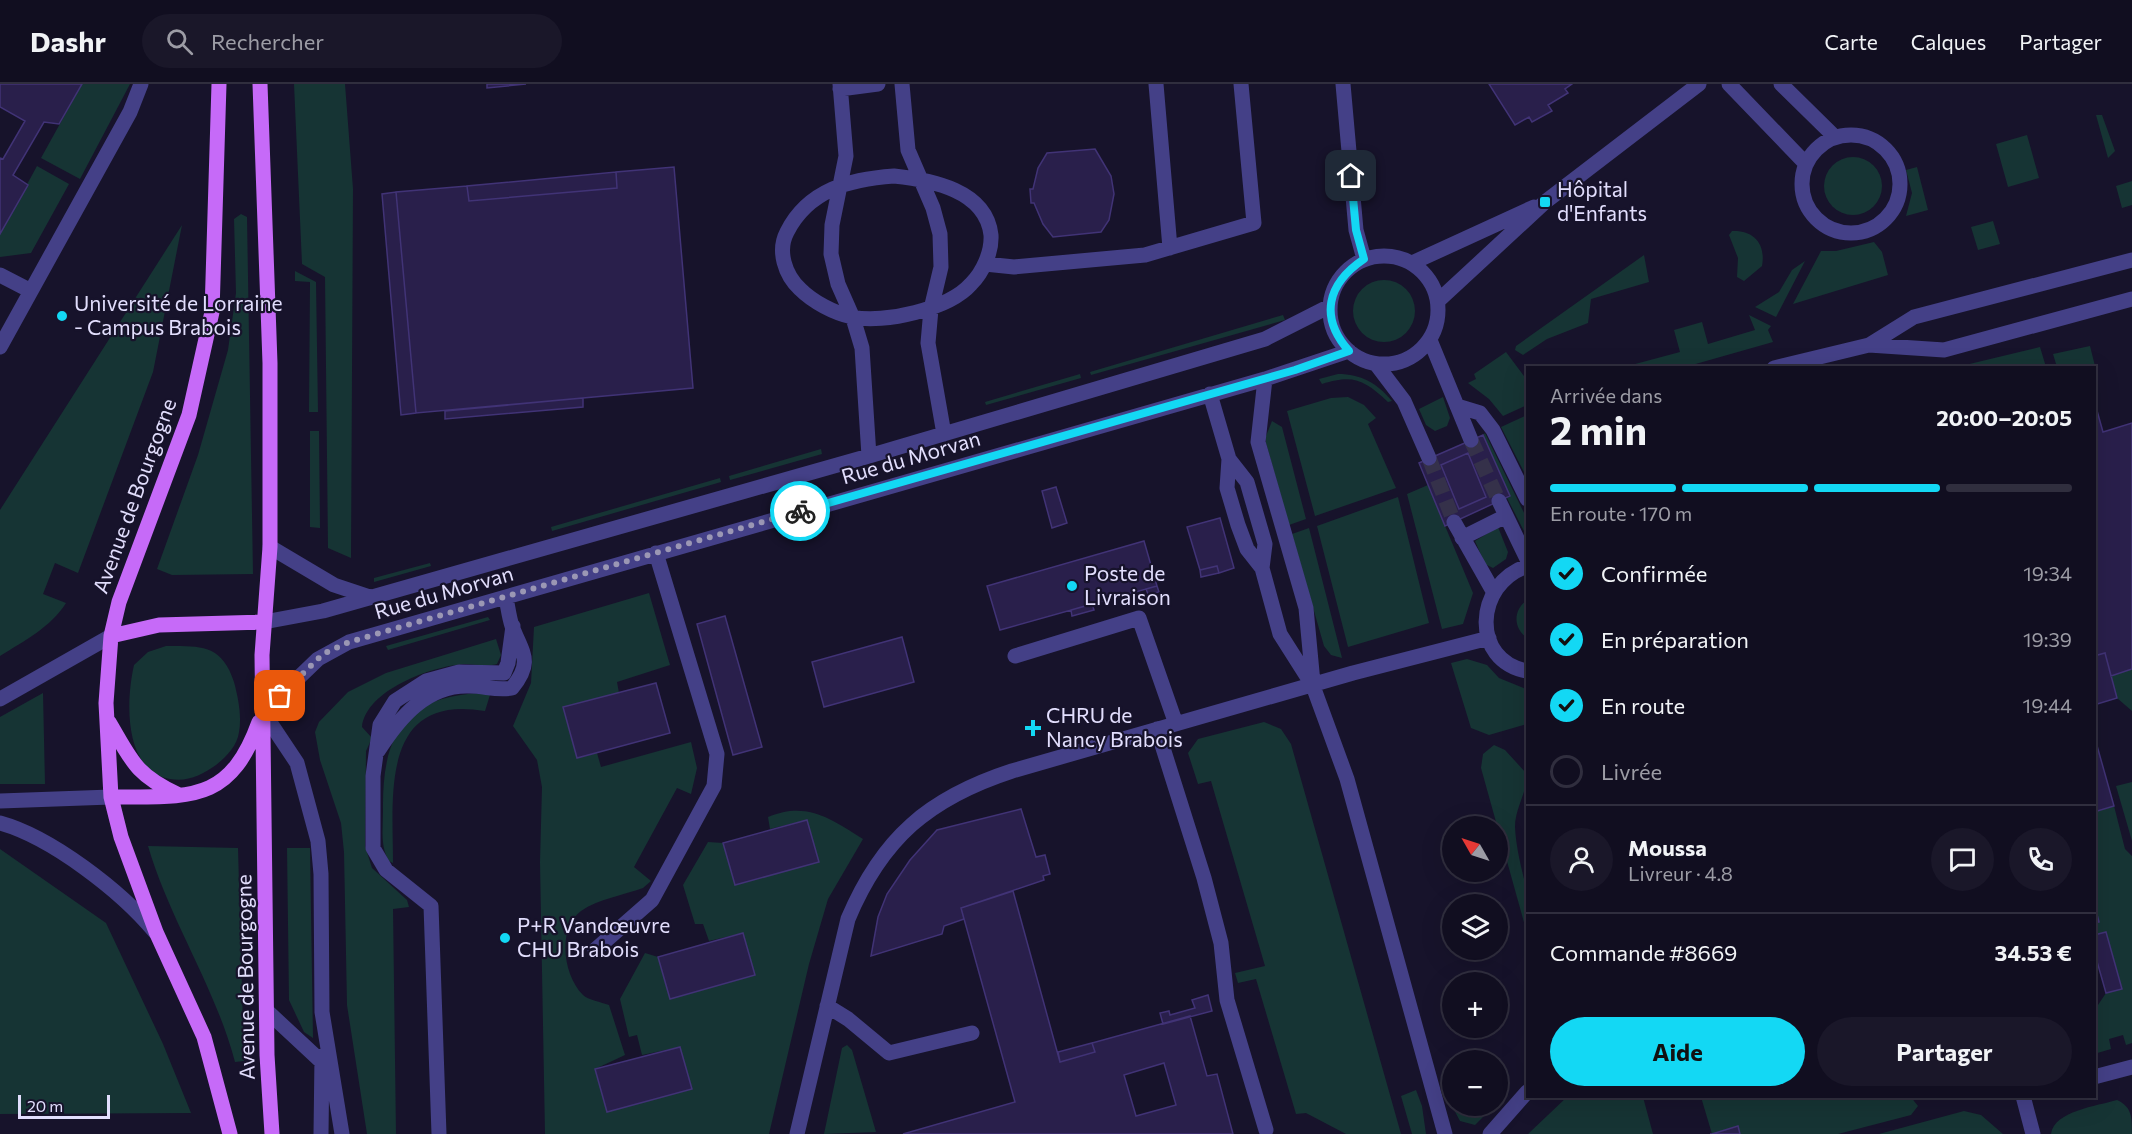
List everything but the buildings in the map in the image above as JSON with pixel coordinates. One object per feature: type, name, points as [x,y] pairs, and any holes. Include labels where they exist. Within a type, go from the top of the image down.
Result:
[{"type":"main road","name":"Avenue de Bourgogne","points":[[219,84],[212,312],[189,415],[127,579],[111,636],[107,671],[111,798],[121,837],[156,932],[204,1037],[230,1134]]},
{"type":"main road","name":"Avenue de Bourgogne","points":[[260,84],[270,363],[270,547],[264,622],[263,712],[267,1011],[272,1134]]},
{"type":"main road","points":[[111,636],[159,625],[264,622]]},
{"type":"main road","name":"Avenue de Bourgogne","points":[[111,798],[180,796],[214,787],[238,767],[249,749],[263,712]]},
{"type":"main road","points":[[108,719],[138,769],[149,780],[180,796]]},
{"type":"street","points":[[0,347],[130,112],[141,84]]},
{"type":"street","points":[[869,456],[863,359],[853,318],[838,284],[831,254],[832,225],[846,156],[840,86],[878,84]]},
{"type":"street","points":[[902,84],[908,150],[933,208],[940,234],[941,267],[931,309],[928,353],[944,434]]},
{"type":"street","points":[[1156,84],[1170,248]]},
{"type":"street","points":[[985,264],[1014,267],[1145,255],[1254,223],[1241,84]]},
{"type":"street","points":[[1343,84],[1356,230],[1364,259]]},
{"type":"street","points":[[1438,301],[1545,202],[1699,84]]},
{"type":"street","points":[[1729,84],[1806,164]]},
{"type":"street","points":[[1781,84],[1835,137]]},
{"type":"street","points":[[1860,135],[1883,146],[1892,156],[1898,170],[1900,185],[1891,213],[1880,224],[1851,233],[1836,231],[1821,224],[1809,210],[1802,192],[1802,178],[1806,164],[1813,152],[1835,137],[1860,135]]},
{"type":"street","points":[[867,178],[919,179],[957,192],[978,206],[990,228],[992,244],[985,264],[971,285],[954,299],[931,309],[890,317],[853,318],[830,309],[806,295],[793,282],[783,255],[783,239],[792,221],[825,192],[842,184],[867,178]]},
{"type":"street","points":[[1412,263],[1545,202]]},
{"type":"street","points":[[1376,364],[1397,363],[1416,355],[1430,340],[1438,321],[1438,301],[1432,282],[1412,263],[1402,258],[1383,255],[1364,259],[1347,270],[1335,286],[1330,306],[1331,323],[1338,338],[1349,351],[1376,364],[1404,400],[1429,458]]},
{"type":"street","points":[[1869,345],[1914,317],[2132,260]]},
{"type":"street","points":[[0,274],[32,291]]},
{"type":"street","points":[[1782,366],[1869,345],[1944,350],[2132,298]]},
{"type":"street","name":"Rue du Morvan","points":[[264,622],[323,611],[869,456],[1265,339],[1330,306]]},
{"type":"street","points":[[1430,340],[1471,440]]},
{"type":"street","name":"Rue du Morvan","points":[[263,712],[326,652],[349,642],[1265,379],[1349,351]]},
{"type":"street","points":[[1265,379],[1258,442],[1306,608],[1313,686]]},
{"type":"street","points":[[1210,394],[1229,459],[1227,488],[1247,549],[1262,568],[1280,634],[1313,686],[1347,779],[1445,1134]]},
{"type":"street","points":[[1457,406],[1480,413],[1493,430],[1526,498]]},
{"type":"street","points":[[1499,501],[1526,557]]},
{"type":"street","points":[[1462,538],[1506,516]]},
{"type":"street","points":[[1454,522],[1493,591]]},
{"type":"street","name":"Rue du Morvan","points":[[270,547],[334,585],[370,597]]},
{"type":"street","points":[[595,950],[652,900],[714,786],[717,754],[656,553]]},
{"type":"street","points":[[1526,567],[1502,579],[1493,591],[1487,606],[1485,622],[1489,638],[1497,652],[1508,663],[1526,671]]},
{"type":"street","points":[[439,1134],[431,906],[378,861],[374,848],[372,776],[378,751],[402,716],[428,697],[468,685],[501,690],[512,688],[520,678],[524,649],[513,626],[506,598]]},
{"type":"street","points":[[1015,656],[1139,618],[1176,724]]},
{"type":"street","points":[[0,699],[111,636]]},
{"type":"street","points":[[797,1134],[848,919],[860,889],[886,850],[909,825],[950,795],[976,783],[1157,729],[1489,638]]},
{"type":"street","points":[[263,712],[297,763],[318,841],[321,874],[322,1012],[327,1067],[342,1134]]},
{"type":"street","points":[[1157,729],[1204,878],[1221,943],[1227,1000],[1266,1130]]},
{"type":"street","points":[[0,801],[111,798]]},
{"type":"street","points":[[0,823],[23,829],[68,857],[137,910],[156,932]]},
{"type":"street","points":[[827,1006],[848,1019],[889,1053],[972,1033]]},
{"type":"street","points":[[267,1011],[327,1067]]},
{"type":"street","points":[[321,1134],[327,1067]]},
{"type":"street","points":[[2096,1076],[2132,1067]]},
{"type":"street","points":[[1490,1134],[1526,1093]]},
{"type":"street","points":[[2024,1098],[2033,1134]]},
{"type":"green space","points":[[82,84],[130,84],[80,179],[41,158]]},
{"type":"green space","points":[[294,84],[345,84],[353,189],[351,558],[328,548],[325,277],[302,264]]},
{"type":"green space","points":[[2096,115],[2102,115],[2115,151],[2108,158]]},
{"type":"green space","points":[[2027,135],[2039,178],[2008,187],[1996,144]]},
{"type":"green space","points":[[1847,157],[1859,157],[1874,165],[1882,180],[1882,192],[1874,207],[1859,215],[1847,215],[1832,207],[1824,192],[1824,180],[1832,165]]},
{"type":"green space","points":[[37,166],[69,184],[31,253],[0,257],[0,234]]},
{"type":"green space","points":[[1917,167],[1928,210],[1906,216],[1912,193],[1906,170]]},
{"type":"green space","points":[[2132,181],[2132,205],[2122,208],[2116,186]]},
{"type":"green space","points":[[241,214],[247,217],[253,574],[172,575],[157,569],[198,455],[228,350],[236,293],[234,219]]},
{"type":"green space","points":[[1993,221],[2000,244],[1978,250],[1971,227]]},
{"type":"green space","points":[[182,225],[153,372],[78,573],[55,563],[43,594],[66,603],[45,626],[0,656],[0,510]]},
{"type":"green space","points":[[1732,231],[1740,231],[1752,236],[1757,240],[1762,251],[1762,266],[1744,281],[1737,277],[1738,258],[1729,235]]},
{"type":"green space","points":[[1874,242],[1882,252],[1888,275],[1793,304],[1821,251],[1836,251]]},
{"type":"green space","points":[[1644,255],[1649,282],[1591,299],[1588,323],[1547,339],[1523,355],[1515,350],[1516,346]]},
{"type":"green space","points":[[1805,261],[1776,317],[1755,307],[1779,292],[1792,270]]},
{"type":"green space","points":[[295,271],[316,282],[318,412],[309,412],[310,282],[295,281]]},
{"type":"green space","points":[[1378,280],[1390,280],[1406,289],[1413,299],[1415,311],[1413,323],[1406,333],[1390,342],[1378,342],[1367,337],[1358,328],[1353,317],[1353,305],[1358,294],[1367,285]]},
{"type":"green space","points":[[1283,315],[1285,320],[1091,375],[1090,372]]},
{"type":"green space","points":[[1749,315],[1771,326],[1768,330],[1773,342],[1689,366],[1628,366],[1680,352],[1674,330],[1702,322],[1708,344],[1755,330]]},
{"type":"green space","points":[[2090,346],[2095,366],[2057,366],[2053,354]]},
{"type":"green space","points":[[2040,347],[2046,366],[1961,366]]},
{"type":"green space","points":[[1506,352],[1526,379],[1526,405],[1503,416],[1489,399],[1468,383],[1476,379],[1474,374]]},
{"type":"green space","points":[[1080,374],[1081,378],[986,405],[985,402]]},
{"type":"green space","points":[[1346,374],[1368,381],[1392,401],[1388,402],[1372,388],[1358,381],[1342,380],[1322,384],[1319,379]]},
{"type":"green space","points":[[1348,397],[1364,405],[1376,418],[1368,424],[1396,488],[1315,516],[1287,411],[1331,398]]},
{"type":"green space","points":[[1443,397],[1450,418],[1447,426],[1435,431],[1426,425],[1419,409]]},
{"type":"green space","points":[[1526,415],[1526,476],[1501,427]]},
{"type":"green space","points":[[1272,421],[1282,427],[1306,519],[1289,525],[1266,443],[1266,436]]},
{"type":"green space","points":[[310,431],[319,431],[320,528],[310,527]]},
{"type":"green space","points":[[1485,433],[1526,517],[1526,535],[1507,498],[1510,496],[1483,435]]},
{"type":"green space","points":[[821,449],[822,454],[730,480],[729,476]]},
{"type":"green space","points":[[720,478],[721,482],[552,531],[551,527]]},
{"type":"green space","points":[[1428,485],[1473,593],[1463,624],[1442,629],[1407,494]]},
{"type":"green space","points":[[1398,497],[1429,623],[1348,647],[1317,526]]},
{"type":"green space","points":[[1498,527],[1508,552],[1506,559],[1493,568],[1485,564],[1475,541]]},
{"type":"green space","points":[[1309,528],[1342,658],[1331,655],[1324,646],[1292,534]]},
{"type":"green space","points":[[430,563],[431,566],[374,582],[374,578]]},
{"type":"green space","points":[[649,593],[670,665],[617,682],[619,693],[563,707],[578,758],[597,753],[601,767],[691,742],[697,768],[691,794],[677,788],[634,867],[651,881],[643,888],[603,900],[581,911],[573,919],[568,929],[565,952],[567,964],[576,986],[585,997],[609,1005],[625,1055],[595,1069],[607,1112],[692,1089],[680,1047],[642,1055],[637,1035],[629,1037],[620,999],[645,953],[658,957],[670,999],[755,975],[743,933],[709,941],[703,924],[695,924],[683,885],[708,842],[723,843],[735,885],[818,862],[807,820],[770,829],[768,817],[782,812],[806,811],[840,824],[863,839],[828,899],[809,964],[769,1134],[545,1134],[540,862],[542,787],[537,760],[513,726],[531,683],[534,627]]},
{"type":"green space","points":[[1526,601],[1526,637],[1519,629],[1516,619],[1522,604]]},
{"type":"green space","points":[[488,617],[490,620],[388,650],[386,646]]},
{"type":"green space","points":[[496,639],[501,655],[497,664],[464,664],[435,669],[402,682],[375,702],[366,714],[362,727],[372,738],[366,751],[365,846],[372,868],[407,900],[409,907],[393,909],[396,1134],[367,1134],[347,1005],[344,852],[341,823],[320,760],[315,732],[319,722],[348,692],[386,673]]},
{"type":"green space","points":[[166,646],[199,647],[216,654],[229,670],[239,707],[239,732],[231,750],[220,762],[205,772],[183,779],[170,779],[155,773],[143,763],[131,732],[129,714],[134,665],[148,652]]},
{"type":"green space","points":[[1467,659],[1487,665],[1499,678],[1526,689],[1526,724],[1489,735],[1471,728],[1451,663]]},
{"type":"green space","points":[[2132,669],[2132,711],[2117,698],[2111,676]]},
{"type":"green space","points":[[43,693],[45,784],[0,784],[0,717]]},
{"type":"green space","points":[[480,693],[490,695],[485,711],[451,710],[426,718],[410,733],[400,755],[394,780],[393,863],[389,861],[384,849],[383,837],[384,785],[392,743],[402,726],[414,713],[431,703],[453,696]]},
{"type":"green space","points":[[1264,722],[1281,729],[1291,744],[1401,1134],[1346,1134],[1306,1113],[1296,1114],[1256,979],[1238,983],[1235,973],[1265,966],[1211,781],[1198,784],[1188,753],[1198,739]]},
{"type":"green space","points":[[1494,745],[1505,750],[1526,773],[1525,788],[1515,827],[1526,887],[1526,929],[1508,865],[1508,816],[1494,816],[1481,768],[1483,754]]},
{"type":"green space","points":[[2132,782],[2132,841],[2116,786]]},
{"type":"green space","points":[[2114,806],[2125,849],[2132,856],[2132,1043],[2126,1045],[2123,1035],[2109,1039],[2111,1049],[2096,1053],[2096,1008],[2106,993],[2122,989],[2106,932],[2096,934],[2096,923],[2099,922],[2096,911],[2096,811]]},
{"type":"green space","points":[[148,846],[238,848],[244,1061],[235,1062],[216,1007],[168,901]]},
{"type":"green space","points":[[287,848],[310,848],[313,1038],[304,1032],[289,1000]]},
{"type":"green space","points":[[0,849],[106,923],[163,1044],[191,1113],[0,1114]]},
{"type":"green space","points":[[847,1045],[852,1050],[876,1132],[824,1134],[842,1048]]},
{"type":"green space","points":[[1416,1090],[1422,1106],[1426,1134],[1412,1134],[1401,1096]]},
{"type":"green space","points":[[1566,1098],[1643,1098],[1653,1134],[1528,1134]]},
{"type":"green space","points":[[1701,1098],[1912,1098],[1918,1106],[1911,1115],[1838,1134],[1740,1134],[1737,1126],[1712,1134]]},
{"type":"green space","points":[[2117,1100],[2126,1106],[2130,1113],[2132,1134],[2051,1134],[2054,1126],[2068,1115]]},
{"type":"green space","points":[[1964,1111],[1981,1115],[2003,1134],[1879,1134]]},
{"type":"green space","points":[[1457,1116],[1484,1116],[1475,1125],[1460,1121]]},
{"type":"tunnel","points":[[1471,440],[1499,501]]},
{"type":"tunnel","points":[[1429,458],[1454,522]]},
{"type":"way so far","points":[[280,696],[323,654],[349,642],[800,511]]},
{"type":"place","name":"Hôpital d'Enfants","points":[[1545,202]]},
{"type":"place","name":"Université de Lorraine - Campus Brabois","points":[[62,316]]},
{"type":"place","name":"Poste de Livraison","points":[[1072,586]]},
{"type":"place","name":"CHRU de Nancy Brabois","points":[[1033,728]]},
{"type":"place","name":"P+R Vandœuvre CHU Brabois","points":[[505,938]]},
{"type":"route","points":[[800,511],[1295,370],[1349,351],[1338,338],[1331,323],[1330,306],[1335,286],[1347,270],[1364,259],[1356,230],[1351,176]]}]
